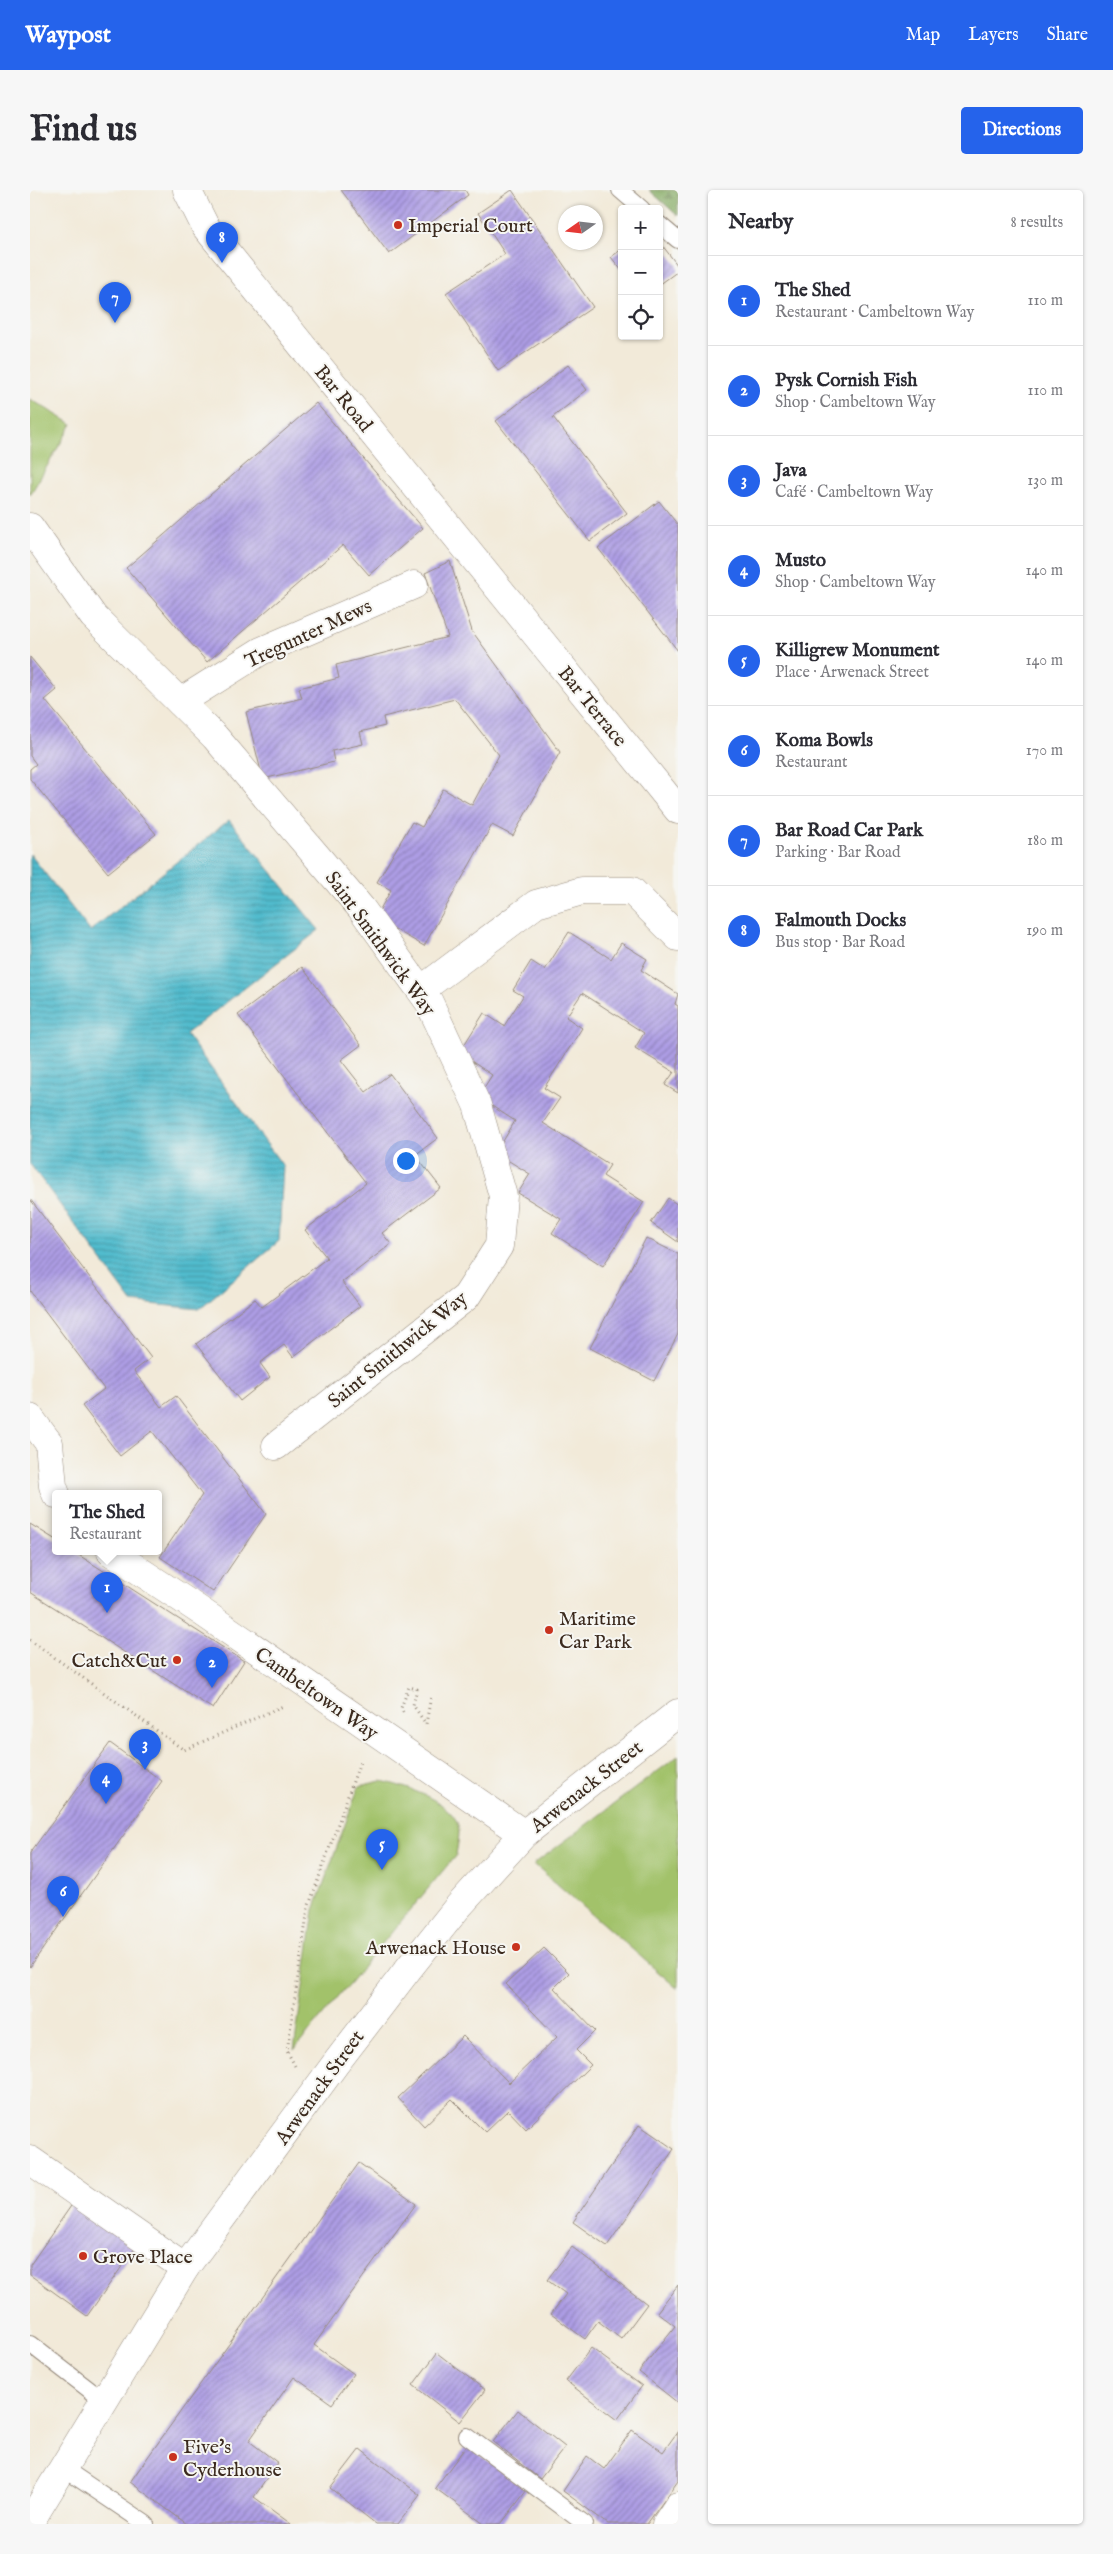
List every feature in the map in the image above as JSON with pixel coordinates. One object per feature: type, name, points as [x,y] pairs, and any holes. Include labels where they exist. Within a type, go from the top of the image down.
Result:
[{"type":"street","name":"Bar Road","points":[[188,190],[205,226],[508,601]]},
{"type":"street","name":"Saint Smithwick Way","points":[[30,528],[93,616],[215,737],[361,908],[421,990],[429,1002],[477,1105],[503,1196],[499,1246],[466,1297],[276,1446]]},
{"type":"street","name":"Tregunter Mews","points":[[180,702],[261,651],[414,585]]},
{"type":"street","name":"Bar Terrace","points":[[508,601],[678,810]]},
{"type":"street","points":[[421,990],[536,904],[582,891],[632,891],[678,937]]},
{"type":"street","points":[[30,1418],[49,1443],[54,1490]]},
{"type":"street","name":"Cambeltown Way","points":[[116,1555],[224,1627],[371,1731],[524,1834]]},
{"type":"street","name":"Arwenack Street","points":[[30,2522],[185,2268],[310,2098],[457,1908],[524,1834],[678,1713]]},
{"type":"street","points":[[30,2160],[185,2268]]},
{"type":"street","points":[[666,2524],[678,2506]]},
{"type":"lane","points":[[620,190],[637,205]]},
{"type":"lane","points":[[663,227],[678,240]]},
{"type":"lane","points":[[30,2344],[104,2401]]},
{"type":"lane","points":[[467,2436],[585,2524]]},
{"type":"lane","points":[[63,2468],[146,2524]]},
{"type":"path","points":[[30,1640],[184,1750],[287,1704]]},
{"type":"path","points":[[396,1748],[409,1725],[401,1708],[408,1687],[417,1689],[413,1705],[426,1724],[431,1696]]},
{"type":"path","points":[[310,2098],[287,2050],[308,1908],[371,1731]]},
{"type":"green space","points":[[649,190],[678,190],[678,216]]},
{"type":"green space","points":[[30,399],[72,424],[30,495]]},
{"type":"green space","points":[[678,1756],[678,1989],[534,1864]]},
{"type":"green space","points":[[381,1781],[416,1791],[440,1804],[450,1812],[456,1821],[459,1831],[456,1855],[294,2050],[314,1910],[359,1786]]},
{"type":"water","points":[[229,820],[319,930],[186,1034],[283,1166],[279,1241],[199,1309],[132,1302],[30,1164],[30,854],[90,931]]},
{"type":"building","name":"Imperial Court","points":[[341,190],[465,190],[468,195],[389,254]]},
{"type":"building","points":[[512,190],[593,307],[498,371],[446,293],[505,254],[478,213]]},
{"type":"building","points":[[663,246],[678,266],[678,271],[663,282]]},
{"type":"building","points":[[618,252],[618,266],[611,257]]},
{"type":"building","points":[[568,365],[587,390],[553,417],[627,513],[590,541],[496,421]]},
{"type":"building","points":[[316,403],[423,528],[369,575],[343,545],[207,662],[126,568]]},
{"type":"building","points":[[659,501],[678,525],[678,651],[598,548]]},
{"type":"building","points":[[450,561],[472,631],[560,752],[513,836],[492,825],[424,946],[375,918],[391,890],[377,882],[412,822],[422,827],[443,789],[472,805],[499,755],[455,699],[383,717],[385,726],[360,732],[363,744],[332,751],[334,762],[263,779],[246,712],[302,698],[299,688],[339,678],[336,665],[448,637],[425,573]]},
{"type":"building","points":[[30,657],[57,690],[45,700],[156,834],[108,873],[30,779],[30,769],[36,764],[30,756]]},
{"type":"building","points":[[569,932],[611,959],[621,943],[647,959],[641,970],[678,994],[675,1004],[678,1006],[678,1093],[665,1085],[674,1072],[635,1048],[644,1033],[582,993],[566,1017],[582,1028],[544,1088],[560,1098],[543,1123],[610,1165],[603,1176],[644,1202],[603,1266],[552,1233],[561,1219],[518,1193],[530,1174],[496,1153],[515,1121],[478,1097],[492,1075],[459,1053],[484,1013],[504,1026],[523,996],[513,990],[531,961],[545,970]]},
{"type":"building","points":[[302,967],[361,1045],[341,1060],[366,1092],[390,1074],[438,1138],[415,1155],[441,1188],[382,1233],[391,1244],[342,1282],[360,1306],[293,1357],[284,1345],[260,1363],[270,1377],[240,1401],[196,1344],[255,1299],[262,1307],[327,1258],[305,1230],[366,1183],[238,1015]]},
{"type":"building","points":[[668,1198],[678,1205],[678,1242],[651,1223]]},
{"type":"building","points":[[30,1199],[151,1358],[134,1371],[161,1407],[176,1396],[266,1514],[213,1592],[160,1557],[202,1495],[152,1431],[120,1456],[82,1406],[104,1389],[30,1291]]},
{"type":"building","points":[[646,1238],[678,1254],[678,1334],[654,1381],[590,1348]]},
{"type":"building","points":[[30,1524],[52,1538],[52,1555],[79,1555],[244,1661],[213,1709],[30,1592]]},
{"type":"building","points":[[110,1743],[162,1781],[30,1967],[30,1853]]},
{"type":"building","points":[[544,1948],[569,1973],[554,1988],[595,2031],[576,2050],[591,2065],[526,2129],[508,2110],[485,2132],[452,2099],[424,2126],[398,2098],[463,2036],[509,2083],[557,2037],[506,1984]]},
{"type":"building","points":[[639,2125],[674,2149],[607,2246],[573,2222]]},
{"type":"building","points":[[359,2163],[416,2204],[314,2345],[354,2374],[332,2404],[294,2377],[249,2441],[278,2463],[254,2497],[291,2524],[187,2524],[130,2482]]},
{"type":"building","name":"Grove Place","points":[[73,2203],[135,2248],[87,2316],[30,2275],[30,2265]]},
{"type":"building","points":[[572,2247],[647,2304],[621,2339],[598,2321],[585,2339],[551,2314],[566,2294],[547,2280]]},
{"type":"building","points":[[678,2285],[678,2403],[639,2372],[675,2326],[657,2312]]},
{"type":"building","points":[[591,2348],[642,2386],[617,2420],[566,2381]]},
{"type":"building","points":[[437,2353],[485,2390],[460,2422],[413,2385]]},
{"type":"building","points":[[518,2410],[565,2447],[540,2479],[493,2442]]},
{"type":"building","points":[[632,2430],[663,2452],[678,2431],[678,2481],[647,2524],[608,2524],[563,2491],[587,2456],[604,2469]]},
{"type":"building","points":[[467,2445],[527,2490],[501,2524],[484,2524],[435,2488]]},
{"type":"building","points":[[360,2449],[420,2495],[398,2524],[376,2524],[330,2488]]},
{"type":"place","name":"Imperial Court","points":[[398,225]]},
{"type":"place","name":"Falmouth Docks","points":[[222,263]]},
{"type":"place","name":"Bar Road Car Park","points":[[115,323]]},
{"type":"place","name":"The Shed","points":[[107,1613]]},
{"type":"place","name":"Maritime Car Park","points":[[549,1630]]},
{"type":"place","name":"Catch&Cut","points":[[177,1660]]},
{"type":"place","name":"Pysk Cornish Fish","points":[[212,1688]]},
{"type":"place","name":"Java","points":[[145,1770]]},
{"type":"place","name":"Musto","points":[[106,1804]]},
{"type":"place","name":"Killigrew Monument","points":[[382,1870]]},
{"type":"place","name":"Koma Bowls","points":[[63,1917]]},
{"type":"place","name":"Arwenack House","points":[[516,1947]]},
{"type":"place","name":"Grove Place","points":[[83,2256]]},
{"type":"place","name":"Five's Cyderhouse","points":[[173,2457]]}]
